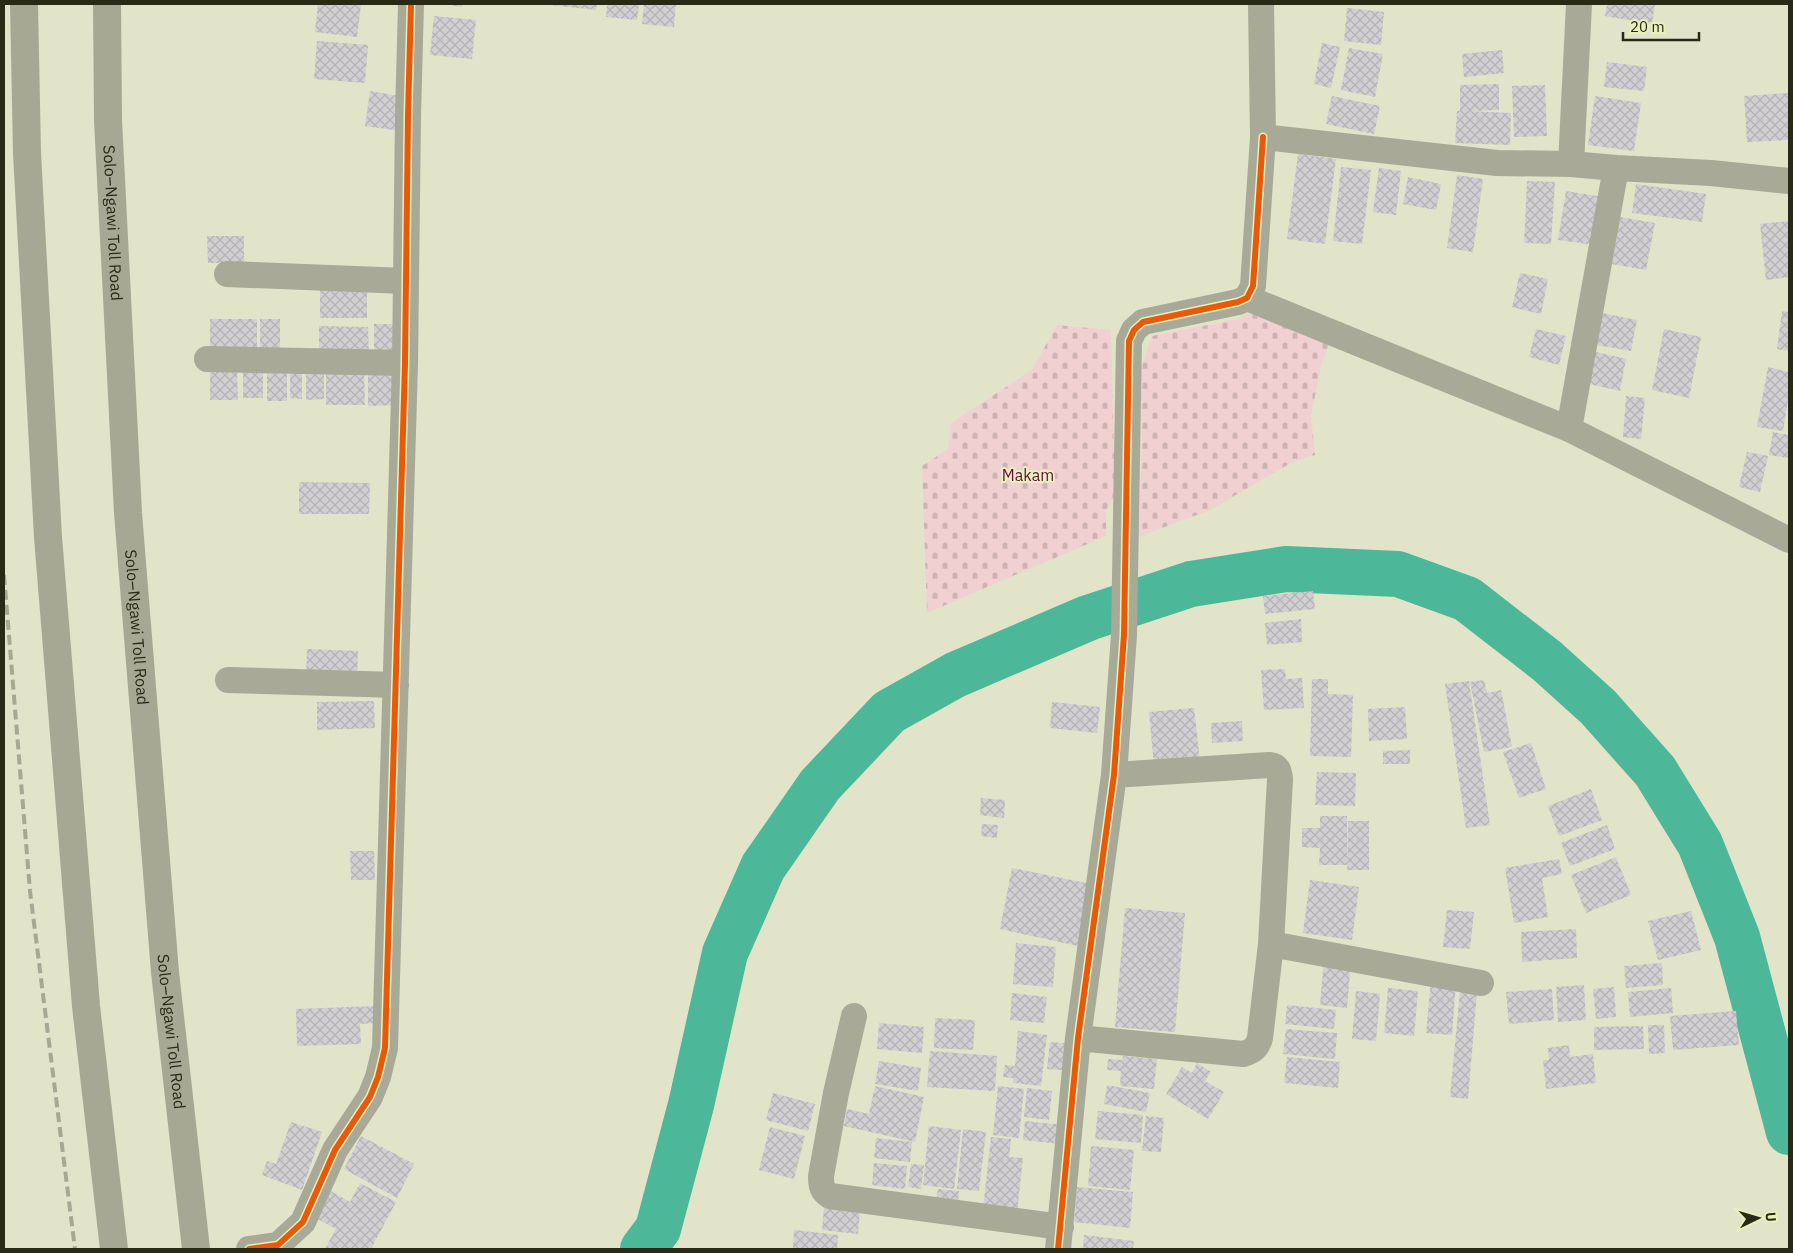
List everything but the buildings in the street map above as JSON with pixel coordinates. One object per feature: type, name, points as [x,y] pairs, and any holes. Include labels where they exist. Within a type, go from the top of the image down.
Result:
[{"type":"highway","points":[[24,4],[27,153],[48,538],[86,1006],[114,1249]]},
{"type":"highway","name":"Solo–Ngawi Toll Road","points":[[107,4],[108,120],[128,514],[165,972],[196,1249]]},
{"type":"street","points":[[249,1249],[282,1247],[303,1222],[335,1150],[370,1097],[378,1077],[385,1048],[405,363],[408,116],[412,4]]},
{"type":"street","points":[[854,1016],[836,1093],[821,1176],[822,1190],[830,1196],[1060,1238],[1078,1038],[1114,775],[1124,635],[1128,349],[1131,334],[1143,322],[1238,302],[1247,298],[1253,286],[1263,137],[1261,4]]},
{"type":"street","points":[[1571,164],[1579,4]]},
{"type":"street","points":[[1263,137],[1497,164],[1571,164],[1789,180]]},
{"type":"street","points":[[1569,429],[1616,168]]},
{"type":"street","points":[[226,274],[406,281]]},
{"type":"street","points":[[1247,298],[1569,429],[1789,540]]},
{"type":"street","points":[[207,359],[405,363]]},
{"type":"street","points":[[228,680],[396,685]]},
{"type":"street","points":[[1078,1038],[1243,1054],[1252,1051],[1258,1046],[1260,1038],[1271,944],[1280,778],[1278,768],[1269,765],[1114,775]]},
{"type":"street","points":[[1271,944],[1481,983]]},
{"type":"green space","points":[[1250,313],[1329,344],[1321,366],[1311,416],[1315,455],[1291,463],[1210,510],[1138,537],[1142,442],[1141,369],[1152,336],[1238,319]]},
{"type":"green space","name":"Makam","points":[[1057,325],[1111,330],[1115,495],[1106,510],[1106,536],[927,613],[922,466],[948,449],[951,423],[1032,370]]},
{"type":"waterway","points":[[643,1249],[658,1229],[691,1105],[725,953],[763,867],[820,785],[889,712],[955,675],[1088,618],[1191,584],[1286,569],[1398,574],[1467,599],[1547,661],[1598,707],[1655,771],[1700,844],[1737,937],[1789,1132]]},
{"type":"railway","points":[[4,575],[30,891],[75,1249]]},
{"type":"cycle path","points":[[249,1249],[278,1245],[303,1222],[335,1150],[370,1097],[378,1077],[385,1048],[405,363],[411,4]]},
{"type":"cycle path","points":[[1058,1249],[1078,1038],[1114,775],[1124,635],[1129,341],[1134,330],[1143,322],[1238,302],[1247,298],[1253,286],[1263,137]]}]
